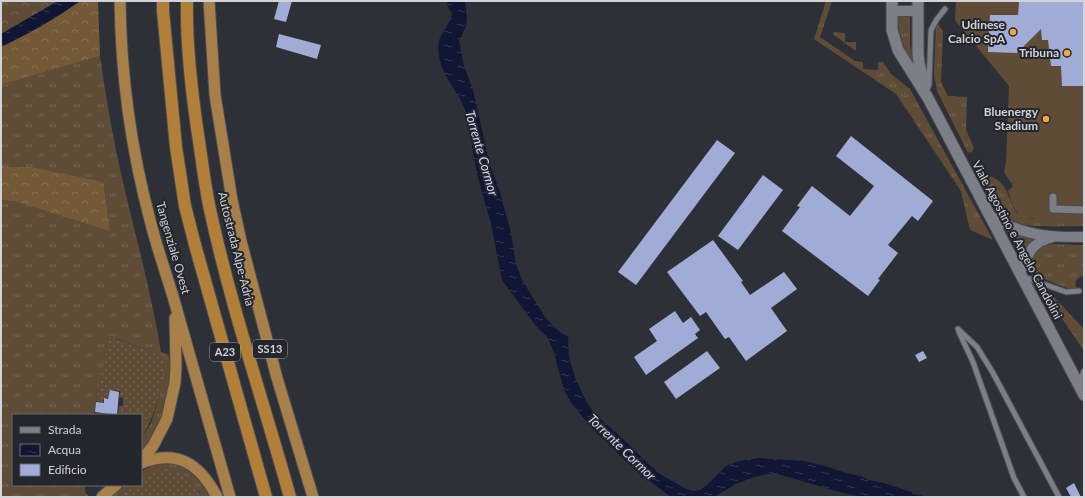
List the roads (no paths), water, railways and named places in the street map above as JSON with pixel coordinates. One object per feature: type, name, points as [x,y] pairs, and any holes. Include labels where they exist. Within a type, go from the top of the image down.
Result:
[{"type":"highway","name":"Tangenziale Ovest","points":[[120,1],[120,23],[127,106],[137,162],[150,220],[230,497]]},
{"type":"highway","name":"A23","points":[[163,1],[176,147],[185,206],[266,497]]},
{"type":"highway","name":"Autostrada Alpe-Adria","points":[[187,1],[186,18],[193,97],[209,204],[243,335],[290,497]]},
{"type":"highway","name":"SS13","points":[[208,1],[215,95],[232,200],[275,370],[313,497]]},
{"type":"highway","points":[[142,461],[153,446],[168,419],[176,368],[176,306]]},
{"type":"highway","points":[[142,462],[154,458],[166,457],[184,462],[202,474],[211,485],[217,497]]},
{"type":"highway","points":[[102,497],[115,486]]},
{"type":"street","name":"Viale Agostino e Angelo Candolini","points":[[928,98],[919,63],[918,6],[892,6],[892,30],[898,50],[928,98],[1082,390]]},
{"type":"street","points":[[1053,197],[1053,209],[1084,210]]},
{"type":"street","points":[[990,216],[1022,231],[1053,236],[1084,237]]},
{"type":"street","points":[[1021,274],[1033,247],[1045,239],[1053,236]]},
{"type":"lane","points":[[928,98],[931,30],[945,9]]},
{"type":"lane","points":[[1021,274],[1066,292],[1079,291]]},
{"type":"lane","points":[[1024,497],[1014,478],[973,362],[958,329],[977,347],[993,373],[1059,497]]},
{"type":"lane","points":[[1082,390],[1084,371]]},
{"type":"water","points":[[58,1],[80,1],[41,26],[1,47],[1,34]]},
{"type":"water","name":"Torrente Cormor","points":[[445,1],[465,1],[467,18],[466,26],[459,41],[464,66],[473,90],[490,165],[500,192],[511,233],[516,264],[522,280],[545,317],[556,329],[568,337],[569,357],[575,377],[586,401],[594,413],[658,473],[686,489],[693,491],[700,490],[707,485],[726,466],[739,461],[759,458],[804,461],[861,476],[869,480],[887,484],[926,497],[861,497],[778,474],[767,474],[736,484],[714,497],[671,497],[635,470],[590,426],[572,404],[564,390],[553,350],[547,337],[535,325],[502,280],[491,224],[477,174],[466,113],[463,104],[440,62],[438,52],[439,41],[452,14]]},
{"type":"place","name":"Udinese Calcio SpA","points":[[1013,32]]},
{"type":"place","name":"Tribuna","points":[[1067,53]]},
{"type":"place","name":"Bluenergy Stadium","points":[[1046,119]]}]
